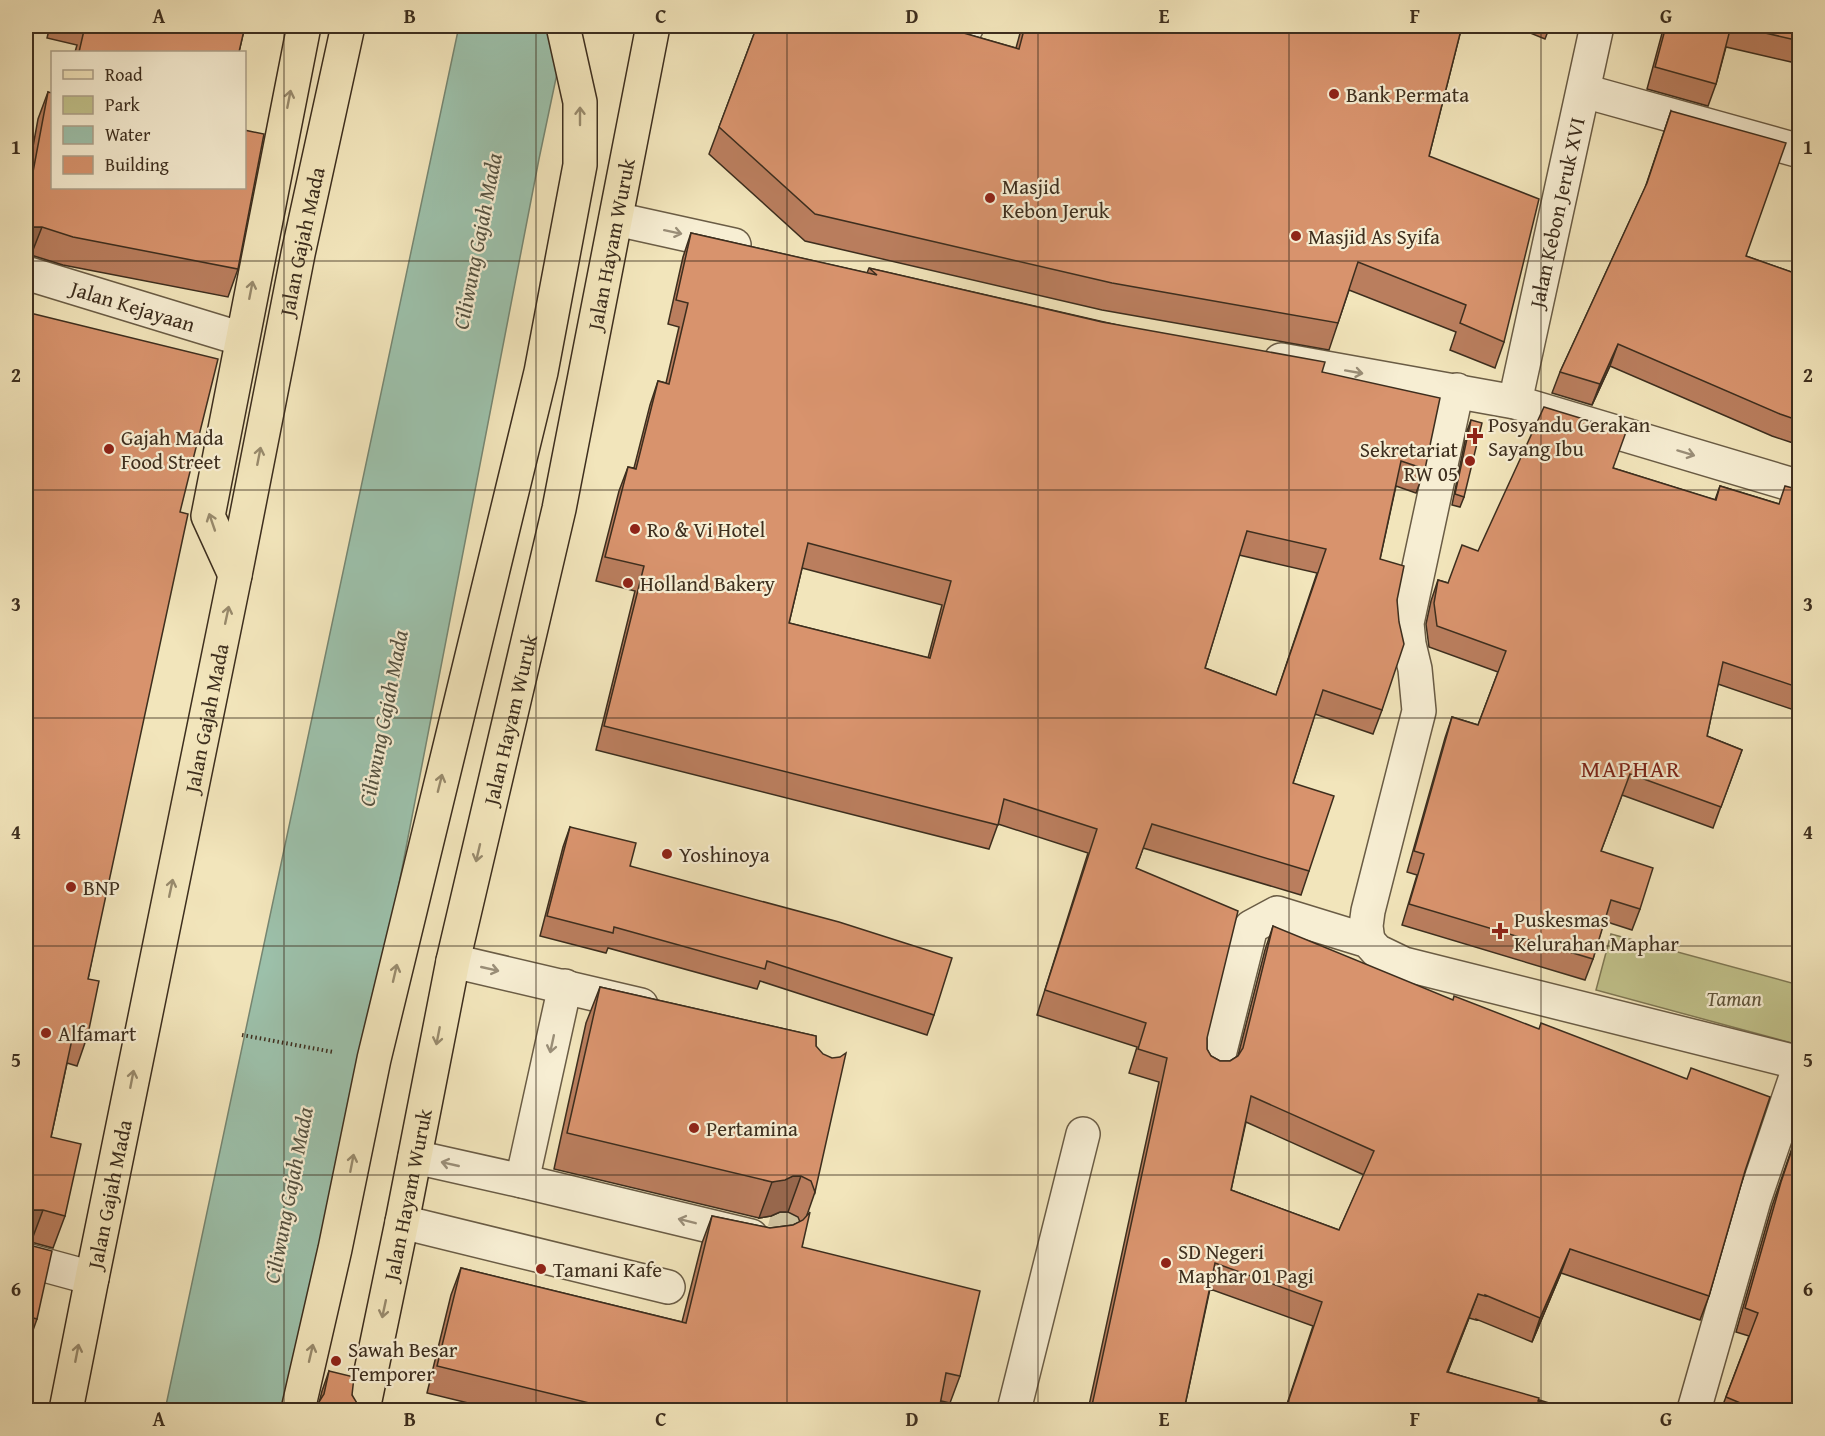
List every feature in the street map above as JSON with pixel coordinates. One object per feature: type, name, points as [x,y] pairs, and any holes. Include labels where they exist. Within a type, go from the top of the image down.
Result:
[{"type":"main road","points":[[235,575],[208,516],[304,26]]},
{"type":"main road","name":"Jalan Gajah Mada","points":[[66,1410],[298,254],[348,26]]},
{"type":"main road","name":"Jalan Hayam Wuruk","points":[[298,1410],[335,1249],[374,1059],[541,372],[580,165],[580,102],[563,26]]},
{"type":"main road","points":[[540,592],[538,577],[628,82],[629,26]]},
{"type":"main road","name":"Jalan Hayam Wuruk","points":[[363,1410],[453,961],[560,509],[653,26]]},
{"type":"street","points":[[926,26],[961,33],[967,26]]},
{"type":"street","name":"Jalan Kebon Jeruk XVI","points":[[1515,402],[1598,26]]},
{"type":"street","points":[[1584,91],[1800,151]]},
{"type":"street","points":[[616,219],[768,252]]},
{"type":"street","name":"Jalan Kejayaan","points":[[26,273],[242,339]]},
{"type":"street","points":[[1249,354],[1515,402],[1800,487]]},
{"type":"street","points":[[1368,941],[1366,926],[1368,911],[1419,711],[1407,623],[1457,390]]},
{"type":"street","points":[[1216,1067],[1251,927],[1277,913],[1368,941],[1377,951],[1404,964],[1800,1064],[1754,1200],[1694,1410]]},
{"type":"street","points":[[453,961],[667,1011]]},
{"type":"street","points":[[522,1181],[565,986]]},
{"type":"street","points":[[1014,1410],[1083,1134]]},
{"type":"street","points":[[415,1157],[728,1231],[758,1237],[780,1234]]},
{"type":"street","points":[[402,1222],[668,1287]]},
{"type":"street","points":[[26,1260],[92,1278]]},
{"type":"path","points":[[242,1035],[344,1054]]},
{"type":"green space","name":"Taman","points":[[1611,934],[1799,985],[1799,1045],[1596,990]]},
{"type":"water","name":"Ciliwung Gajah Mada","points":[[459,26],[567,26],[539,159],[366,1055],[292,1410],[165,1410]]},
{"type":"building","points":[[85,26],[245,26],[239,51],[79,51]]},
{"type":"building","points":[[757,26],[946,26],[946,28],[1019,49],[1025,26],[1462,26],[1429,156],[1539,199],[1504,342],[1460,323],[1466,305],[1358,262],[1338,323],[1112,283],[815,214],[719,127]]},
{"type":"building","points":[[1666,26],[1731,26],[1716,84],[1655,67]]},
{"type":"building","points":[[1735,26],[1800,26],[1800,41]]},
{"type":"building","points":[[48,92],[51,93],[51,189],[246,189],[246,130],[264,134],[238,269],[73,237],[42,227],[26,227],[26,209]]},
{"type":"building","points":[[1671,111],[1786,143],[1746,256],[1800,275],[1800,421],[1618,344],[1600,384],[1560,372],[1647,183]]},
{"type":"building","points":[[691,233],[877,275],[869,268],[1102,322],[1325,362],[1322,372],[1440,398],[1425,469],[1401,461],[1380,559],[1404,566],[1397,600],[1404,644],[1382,710],[1323,690],[1293,783],[1334,796],[1309,871],[1152,824],[1136,868],[1238,911],[1207,1038],[1207,1049],[1211,1056],[1220,1061],[1230,1061],[1238,1056],[1243,1048],[1273,926],[1453,1000],[1454,996],[1539,1029],[1541,1023],[1687,1079],[1691,1068],[1770,1097],[1745,1171],[1709,1296],[1570,1249],[1540,1318],[1478,1294],[1447,1372],[1539,1398],[1538,1401],[1572,1410],[1295,1410],[1286,1408],[1322,1302],[1215,1263],[1184,1410],[1091,1410],[1167,1058],[1138,1049],[1146,1023],[1045,990],[1097,829],[1004,799],[998,825],[604,726],[644,566],[605,557],[628,467],[636,469],[658,381],[669,384],[688,303],[676,300]],"holes":[[[1247,531],[1326,549],[1276,695],[1205,668]],[[808,543],[951,581],[930,658],[789,623]],[[1251,1096],[1374,1151],[1339,1230],[1231,1190]]]},
{"type":"building","points":[[26,312],[218,359],[180,512],[188,514],[88,979],[99,981],[88,1034],[74,1030],[51,1137],[81,1144],[65,1216],[43,1210],[33,1210],[26,1214]]},
{"type":"building","points":[[1544,407],[1626,432],[1613,468],[1716,500],[1720,486],[1779,504],[1785,486],[1800,490],[1800,688],[1723,662],[1707,736],[1742,750],[1721,807],[1630,774],[1601,851],[1653,868],[1640,909],[1611,900],[1593,959],[1409,904],[1424,854],[1414,851],[1452,717],[1478,725],[1506,651],[1437,626],[1434,603],[1438,580],[1448,583],[1462,545],[1478,551]]},
{"type":"building","points":[[1471,420],[1482,423],[1464,497],[1455,494]]},
{"type":"building","points":[[570,827],[636,843],[630,866],[839,922],[952,958],[934,1015],[767,961],[765,969],[614,927],[613,933],[547,916]]},
{"type":"building","name":"Pertamina","points":[[600,987],[816,1036],[816,1046],[823,1054],[832,1058],[846,1053],[815,1192],[811,1181],[801,1176],[772,1182],[567,1133]]},
{"type":"building","points":[[1800,1126],[1800,1410],[1757,1410],[1726,1397],[1758,1313],[1745,1308],[1781,1182]]},
{"type":"building","points":[[810,1212],[802,1247],[980,1291],[960,1376],[946,1373],[939,1410],[618,1410],[437,1366],[461,1268],[686,1323],[712,1216],[770,1228],[793,1225],[803,1220]]},
{"type":"building","points":[[26,1242],[52,1251],[37,1319],[26,1316]]},
{"type":"building","points":[[329,1371],[354,1377],[352,1395],[357,1403],[355,1410],[306,1410],[319,1402],[324,1394]]},
{"type":"tunnel","points":[[784,1230],[799,1168]]},
{"type":"place","name":"Bank Permata","points":[[1334,94]]},
{"type":"place","name":"Masjid Kebon Jeruk","points":[[990,198]]},
{"type":"place","name":"Masjid As Syifa","points":[[1296,236]]},
{"type":"place","name":"Posyandu Gerakan Sayang Ibu","points":[[1475,436]]},
{"type":"place","name":"Gajah Mada Food Street","points":[[109,449]]},
{"type":"place","name":"Sekretariat RW 05","points":[[1470,461]]},
{"type":"place","name":"Ro & Vi Hotel","points":[[635,529]]},
{"type":"place","name":"Holland Bakery","points":[[628,583]]},
{"type":"place","name":"Yoshinoya","points":[[667,854]]},
{"type":"place","name":"BNP","points":[[71,887]]},
{"type":"place","name":"Puskesmas Kelurahan Maphar","points":[[1500,931]]},
{"type":"place","name":"Alfamart","points":[[46,1033]]},
{"type":"place","name":"Pertamina","points":[[694,1128]]},
{"type":"place","name":"SD Negeri Maphar 01 Pagi","points":[[1166,1263]]},
{"type":"place","name":"Tamani Kafe","points":[[541,1269]]},
{"type":"place","name":"Sawah Besar Temporer","points":[[336,1361]]},
{"type":"district","name":"MAPHAR","points":[[1631,768]]}]
